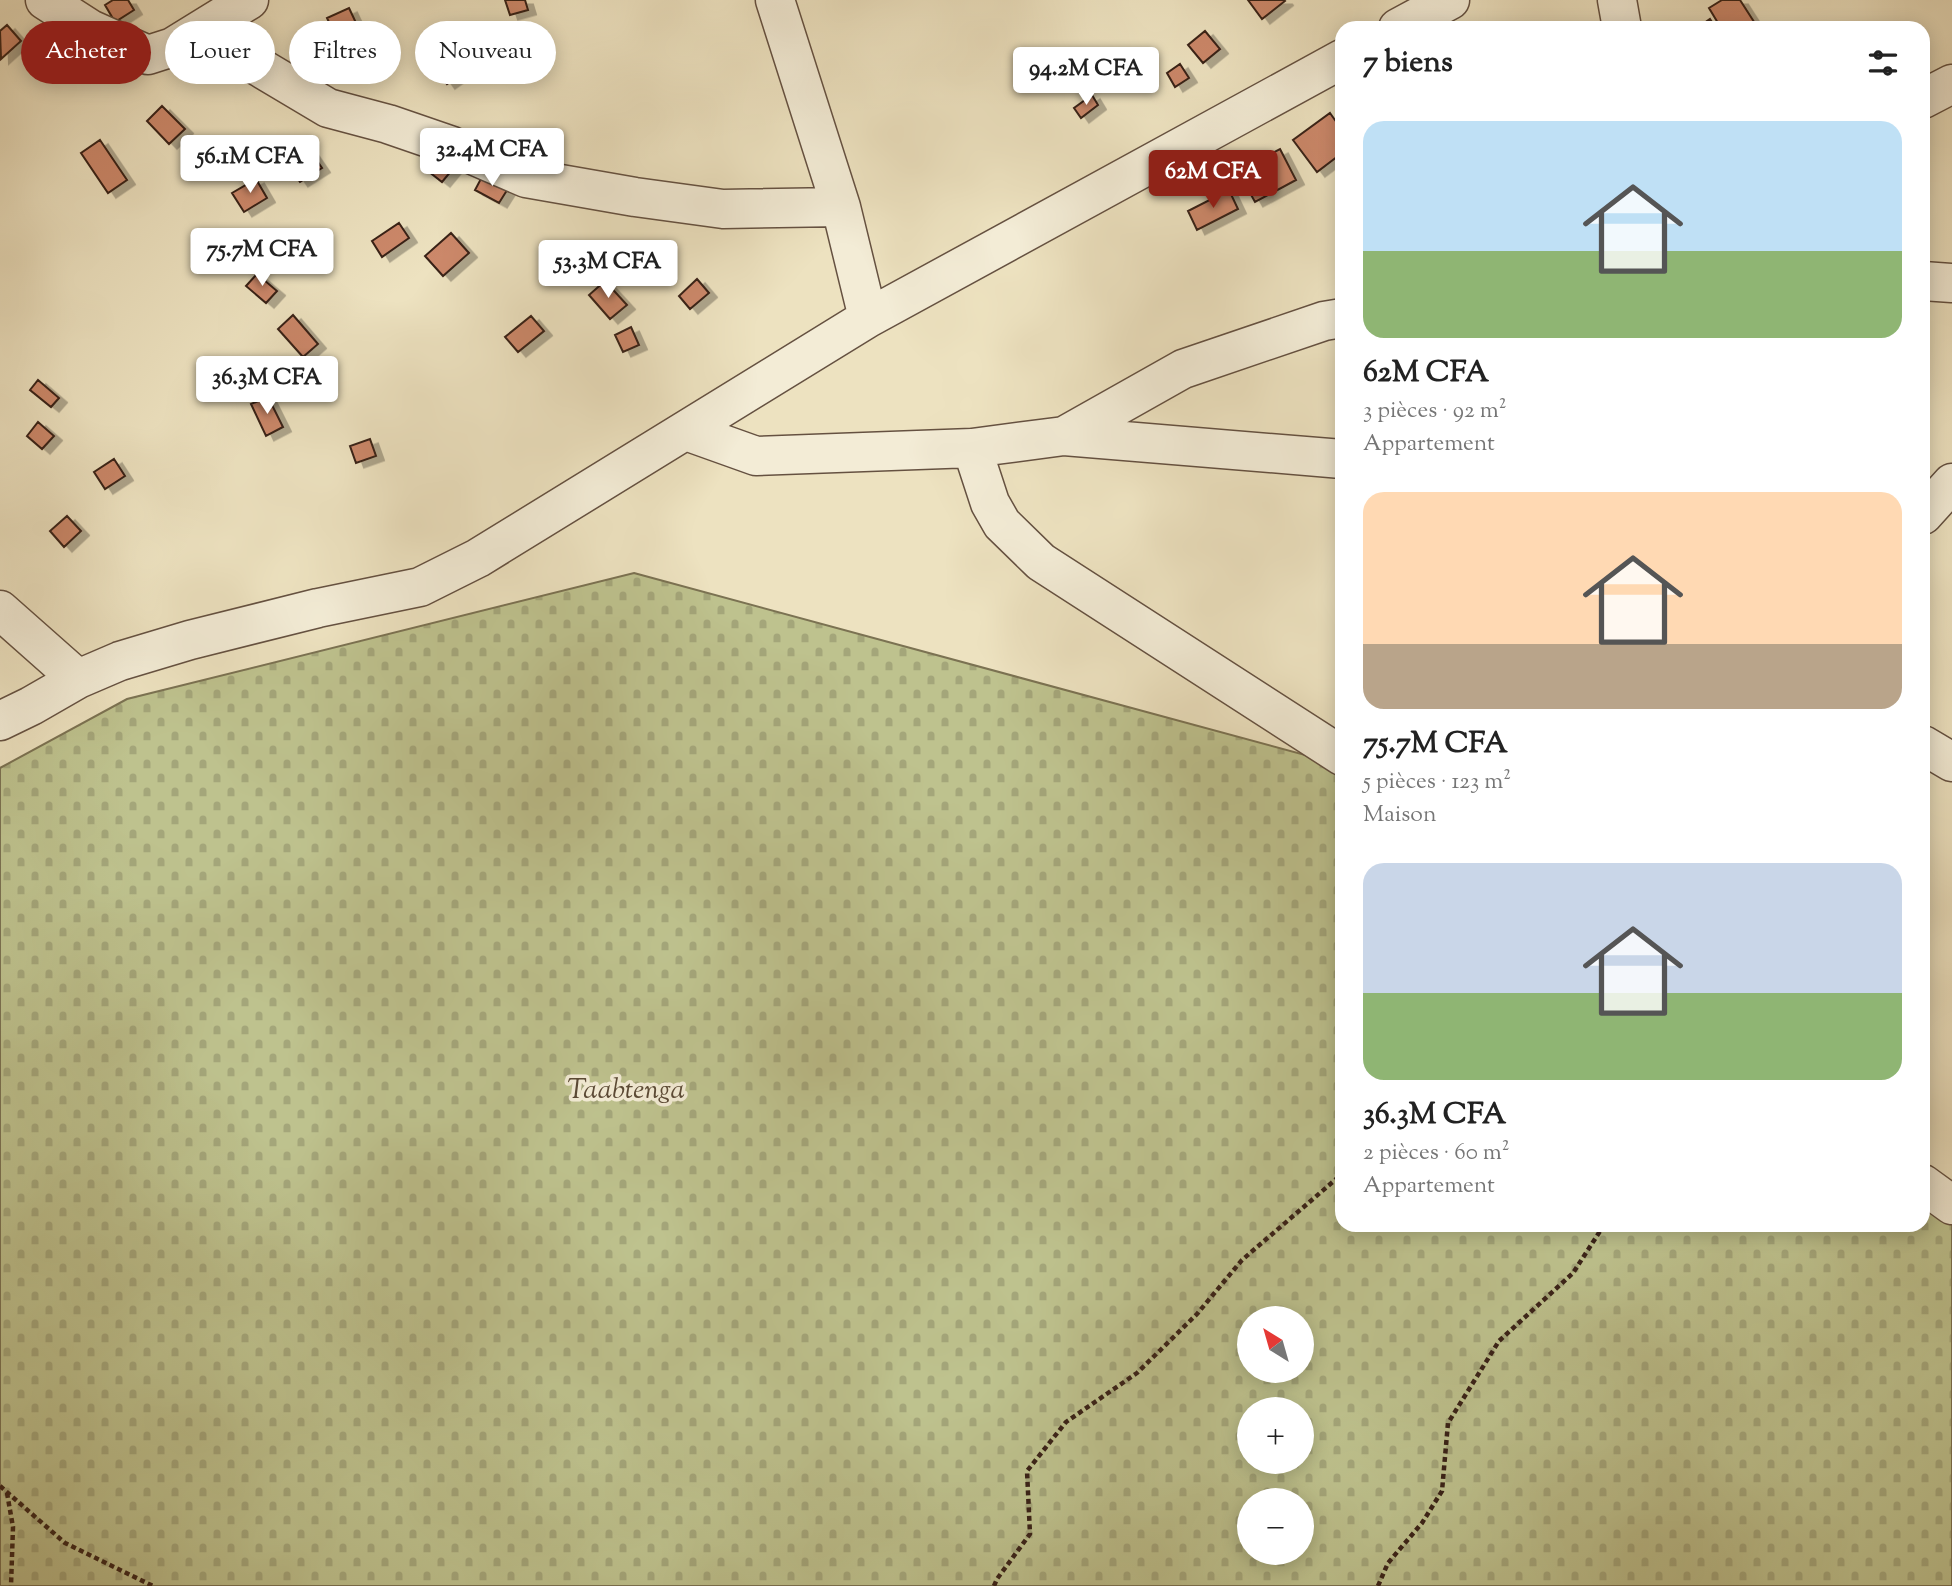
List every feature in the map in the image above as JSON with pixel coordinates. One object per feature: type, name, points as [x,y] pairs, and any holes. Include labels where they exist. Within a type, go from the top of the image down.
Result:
[{"type":"street","points":[[46,0],[90,29],[148,55],[165,50]]},
{"type":"street","points":[[216,21],[249,0]]},
{"type":"street","points":[[775,0],[841,207],[869,318]]},
{"type":"street","points":[[1411,21],[1450,0]]},
{"type":"street","points":[[1617,0],[1621,21]]},
{"type":"street","points":[[0,721],[78,679],[120,661],[190,640],[318,608],[420,587],[478,558],[869,318],[1335,63]]},
{"type":"street","points":[[275,76],[327,108],[388,124],[452,146],[526,178],[723,209],[841,207]]},
{"type":"street","points":[[1930,95],[1952,84]]},
{"type":"street","points":[[1930,281],[1952,283]]},
{"type":"street","points":[[1064,436],[1183,369],[1335,319]]},
{"type":"street","points":[[685,431],[756,456],[972,448],[1064,436],[1335,458]]},
{"type":"street","points":[[972,448],[990,503],[1002,524],[1041,562],[1335,751]]},
{"type":"street","points":[[1930,507],[1952,483]]},
{"type":"street","points":[[0,610],[78,679]]},
{"type":"street","points":[[1930,749],[1952,762]]},
{"type":"street","points":[[1930,1189],[1952,1205]]},
{"type":"path","points":[[995,1586],[997,1579],[1030,1534],[1027,1471],[1066,1422],[1137,1373],[1198,1314],[1242,1260],[1335,1180]]},
{"type":"path","points":[[1378,1586],[1388,1563],[1422,1523],[1442,1491],[1448,1423],[1484,1365],[1499,1342],[1573,1273],[1599,1232]]},
{"type":"path","points":[[0,1486],[65,1543],[153,1586]]},
{"type":"path","points":[[7,1492],[13,1527],[11,1586]]},
{"type":"green space","name":"Taabtenga","points":[[634,573],[1335,763],[1335,1232],[1930,1232],[1930,1171],[1952,1186],[1952,1586],[0,1586],[0,768],[127,699]]},
{"type":"building","points":[[113,0],[128,0],[134,10],[114,21],[105,5]]},
{"type":"building","points":[[505,0],[525,0],[528,10],[510,15]]},
{"type":"building","points":[[1248,0],[1284,0],[1285,1],[1262,19]]},
{"type":"building","points":[[1722,0],[1740,0],[1754,21],[1717,21],[1709,8]]},
{"type":"building","points":[[349,8],[355,21],[328,21],[327,18]]},
{"type":"building","points":[[7,25],[21,41],[1,59],[0,31]]},
{"type":"building","points":[[1205,31],[1220,49],[1203,63],[1188,45]]},
{"type":"building","points":[[1180,64],[1189,78],[1175,87],[1167,73]]},
{"type":"building","points":[[1092,95],[1098,105],[1081,118],[1074,108]]},
{"type":"building","points":[[162,106],[185,129],[169,144],[147,121]]},
{"type":"building","points":[[1330,113],[1335,120],[1335,158],[1317,172],[1293,140]]},
{"type":"building","points":[[533,135],[547,152],[533,164],[519,147]]},
{"type":"building","points":[[100,140],[127,180],[108,193],[81,153]]},
{"type":"building","points":[[309,149],[322,168],[300,182],[287,163]]},
{"type":"building","points":[[437,149],[457,164],[442,182],[423,167]]},
{"type":"building","points":[[1280,149],[1296,180],[1255,202],[1238,171]]},
{"type":"building","points":[[484,173],[509,187],[499,203],[475,190]]},
{"type":"building","points":[[256,179],[267,198],[244,212],[232,193]]},
{"type":"building","points":[[1229,190],[1238,209],[1197,230],[1188,211]]},
{"type":"building","points":[[399,223],[409,238],[382,257],[372,241]]},
{"type":"building","points":[[451,233],[469,253],[443,276],[425,256]]},
{"type":"building","points":[[257,274],[277,291],[266,303],[246,286]]},
{"type":"building","points":[[697,279],[709,293],[690,309],[679,296]]},
{"type":"building","points":[[605,281],[627,305],[610,319],[589,295]]},
{"type":"building","points":[[293,315],[318,344],[303,357],[278,329]]},
{"type":"building","points":[[531,316],[544,331],[518,352],[505,337]]},
{"type":"building","points":[[631,327],[639,345],[623,352],[615,335]]},
{"type":"building","points":[[38,380],[59,398],[51,407],[30,390]]},
{"type":"building","points":[[268,397],[283,427],[266,436],[251,404]]},
{"type":"building","points":[[38,422],[54,436],[42,449],[27,436]]},
{"type":"building","points":[[370,439],[376,456],[356,463],[350,446]]},
{"type":"building","points":[[114,459],[125,476],[105,489],[94,472]]},
{"type":"building","points":[[67,516],[81,531],[64,547],[50,531]]}]
